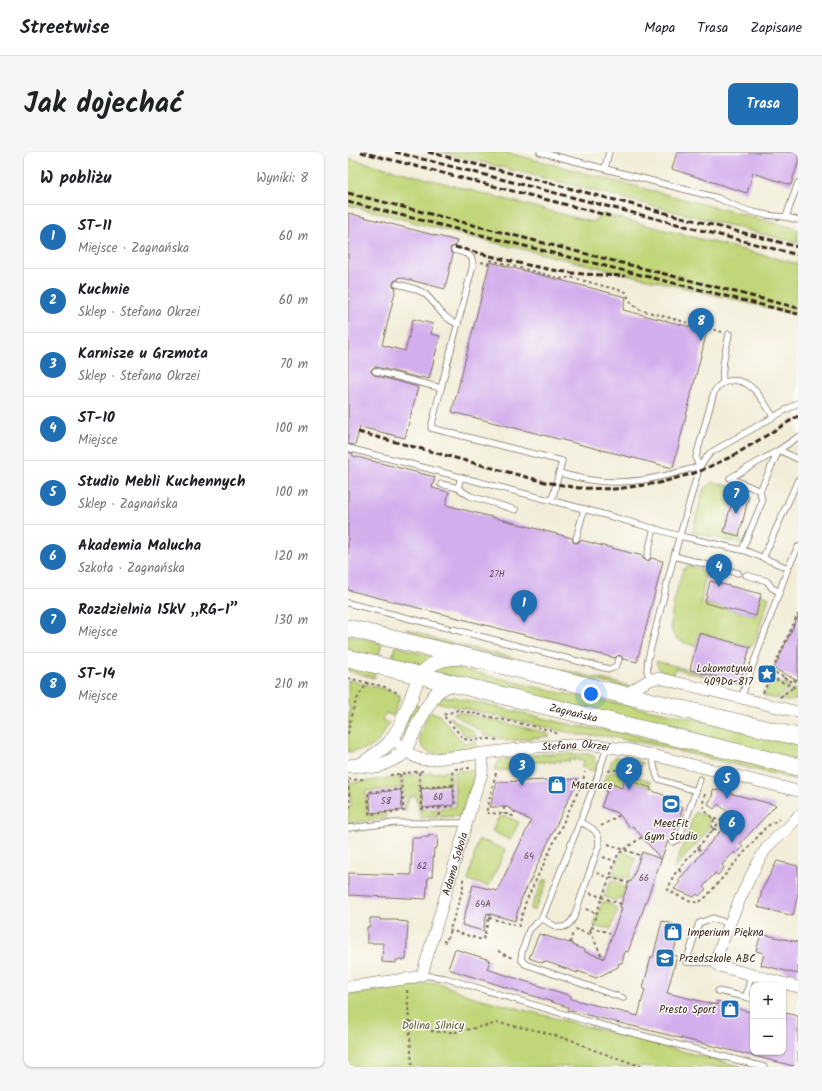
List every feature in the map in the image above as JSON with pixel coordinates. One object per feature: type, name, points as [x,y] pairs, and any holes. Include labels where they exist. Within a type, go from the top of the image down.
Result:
[{"type":"main road","points":[[348,628],[798,737]]},
{"type":"main road","name":"Zagnańska","points":[[348,658],[798,768]]},
{"type":"street","points":[[354,765],[382,750],[396,734],[419,676],[425,669],[444,659],[468,658]]},
{"type":"street","points":[[619,694],[630,692],[657,678],[798,712]]},
{"type":"street","points":[[354,765],[377,767],[400,756],[405,750],[424,712],[434,696],[438,691],[451,684]]},
{"type":"street","name":"Stefana Okrzei","points":[[393,738],[416,758],[426,760],[535,746],[564,744],[607,746],[652,755]]},
{"type":"street","name":"Adama Sobola","points":[[422,975],[482,774],[484,766],[483,753]]},
{"type":"street","points":[[652,755],[798,791]]},
{"type":"street","points":[[798,816],[793,824],[778,836],[765,850],[746,888],[716,958],[716,963],[718,966],[798,987]]},
{"type":"street","points":[[348,987],[412,978],[422,975]]},
{"type":"lane","points":[[540,152],[718,198],[731,205],[772,217],[786,217],[798,220]]},
{"type":"lane","points":[[605,168],[609,152]]},
{"type":"lane","points":[[786,217],[798,183]]},
{"type":"lane","points":[[454,250],[469,254],[473,260],[431,428],[562,461],[552,500]]},
{"type":"lane","points":[[397,284],[416,289],[424,293],[442,315],[451,322],[458,324]]},
{"type":"lane","points":[[723,383],[722,374],[724,357],[729,334]]},
{"type":"lane","points":[[375,371],[441,388]]},
{"type":"lane","points":[[700,466],[696,457],[714,392],[718,386],[723,383],[739,381],[744,382],[750,386],[773,416]]},
{"type":"lane","points":[[651,680],[647,671],[648,659],[674,556],[700,466],[710,453],[798,403]]},
{"type":"lane","points":[[760,491],[730,478],[779,450],[798,437]]},
{"type":"lane","points":[[348,448],[552,500],[680,536],[742,550],[788,568]]},
{"type":"lane","points":[[779,450],[798,459]]},
{"type":"lane","points":[[742,550],[762,502],[760,491],[779,450]]},
{"type":"lane","points":[[559,473],[596,481],[617,483],[659,477],[700,466]]},
{"type":"lane","points":[[458,488],[461,477]]},
{"type":"lane","points":[[763,558],[798,480]]},
{"type":"lane","points":[[441,484],[458,488],[470,496],[516,510]]},
{"type":"lane","points":[[576,539],[584,509]]},
{"type":"lane","points":[[647,557],[654,528]]},
{"type":"lane","points":[[741,698],[788,568],[798,547]]},
{"type":"lane","points":[[674,556],[738,573]]},
{"type":"lane","points":[[746,575],[767,581],[772,588],[780,592]]},
{"type":"lane","points":[[348,603],[609,669],[618,665],[619,659]]},
{"type":"lane","points":[[607,746],[596,781],[542,918],[529,930],[521,959],[526,964],[623,998]]},
{"type":"lane","points":[[652,755],[658,779],[696,791]]},
{"type":"lane","points":[[673,842],[679,839],[700,779]]},
{"type":"lane","points":[[542,918],[557,927],[570,925],[600,839],[596,832],[589,826],[580,822]]},
{"type":"lane","points":[[348,828],[394,823],[467,823]]},
{"type":"lane","points":[[716,963],[686,962],[699,923],[713,918],[730,924]]},
{"type":"lane","points":[[746,997],[751,974]]},
{"type":"lane","points":[[422,975],[445,978],[590,1022],[764,1067]]},
{"type":"lane","points":[[718,991],[750,998]]},
{"type":"path","points":[[473,260],[488,264],[490,260],[563,279],[570,277],[626,292],[634,307],[641,310],[729,334]]},
{"type":"path","points":[[764,692],[798,614]]},
{"type":"path","points":[[771,676],[775,673],[793,682],[794,680],[798,682]]},
{"type":"path","points":[[771,676],[798,689]]},
{"type":"path","points":[[348,678],[385,687],[402,696]]},
{"type":"path","points":[[348,734],[352,710],[358,696],[368,683]]},
{"type":"path","points":[[775,700],[794,687]]},
{"type":"path","points":[[443,716],[464,739],[490,738],[503,742]]},
{"type":"path","points":[[555,736],[560,735]]},
{"type":"path","points":[[446,769],[484,766]]},
{"type":"path","points":[[608,767],[606,771],[646,766]]},
{"type":"path","points":[[419,772],[422,809],[456,806],[452,769]]},
{"type":"path","points":[[386,776],[426,771]]},
{"type":"path","points":[[489,918],[519,926],[532,888],[583,781],[585,772]]},
{"type":"path","points":[[496,773],[486,813],[513,816],[515,811]]},
{"type":"path","points":[[400,774],[402,789],[404,811],[369,814],[368,792],[402,789]]},
{"type":"path","points":[[348,777],[351,780],[365,778]]},
{"type":"path","points":[[348,781],[350,806],[348,807]]},
{"type":"path","points":[[420,788],[454,785]]},
{"type":"path","points":[[707,788],[703,804],[705,811],[714,819],[734,821]]},
{"type":"path","points":[[570,796],[575,798]]},
{"type":"path","points":[[439,807],[440,817]]},
{"type":"path","points":[[504,807],[504,814]]},
{"type":"path","points":[[562,815],[566,817]]},
{"type":"path","points":[[603,829],[601,826],[620,815]]},
{"type":"path","points":[[721,820],[673,876],[668,890],[673,894],[695,902],[700,902],[706,898],[766,826],[783,817]]},
{"type":"path","points":[[713,828],[714,819]]},
{"type":"path","points":[[713,828],[719,833]]},
{"type":"path","points":[[618,854],[642,837]]},
{"type":"path","points":[[550,839],[555,841]]},
{"type":"path","points":[[607,842],[639,855]]},
{"type":"path","points":[[589,934],[620,848]]},
{"type":"path","points":[[698,848],[702,852]]},
{"type":"path","points":[[596,854],[615,861]]},
{"type":"path","points":[[539,862],[544,864]]},
{"type":"path","points":[[590,870],[628,883]]},
{"type":"path","points":[[679,870],[684,874]]},
{"type":"path","points":[[446,942],[463,889],[463,876]]},
{"type":"path","points":[[528,886],[532,888]]},
{"type":"path","points":[[583,890],[621,904]]},
{"type":"path","points":[[522,900],[526,902]]},
{"type":"path","points":[[577,907],[596,913]]},
{"type":"path","points":[[450,930],[483,940],[490,914]]},
{"type":"path","points":[[591,927],[610,933]]},
{"type":"path","points":[[570,943],[574,929],[592,935]]},
{"type":"path","points":[[590,930],[603,959]]},
{"type":"path","points":[[498,951],[515,958]]},
{"type":"path","points":[[407,986],[412,1067]]},
{"type":"path","points":[[409,1021],[430,1031],[444,1032],[456,1032],[499,1023],[539,1031],[574,1041],[591,1049],[643,1067]]},
{"type":"green space","points":[[442,152],[505,152],[798,229],[798,243]]},
{"type":"green space","points":[[348,158],[592,222],[603,214],[798,264],[798,315],[463,235],[348,205]]},
{"type":"green space","points":[[714,482],[733,487],[736,493],[726,534],[742,538],[741,544],[692,532],[704,488]]},
{"type":"green space","points":[[688,566],[701,569],[705,576],[701,604],[705,603],[756,616],[761,594],[769,597],[755,642],[750,647],[699,633],[696,646],[682,642],[675,637],[672,632],[671,624],[673,605],[683,570]]},
{"type":"green space","points":[[406,629],[431,638],[630,686],[627,688],[426,640]]},
{"type":"green space","points":[[348,635],[382,643],[378,659],[348,652]]},
{"type":"green space","points":[[395,646],[434,657],[418,669],[391,663]]},
{"type":"green space","points":[[656,661],[741,684],[738,685],[675,669],[674,674],[671,676],[661,671]]},
{"type":"green space","points":[[348,665],[375,672],[374,678],[348,671]]},
{"type":"green space","points":[[445,665],[556,692],[673,714],[798,744],[798,761],[434,673],[434,669]]},
{"type":"green space","points":[[771,679],[791,687],[775,699],[764,696]]},
{"type":"green space","points":[[348,680],[384,689],[399,695],[400,697],[393,716],[386,713],[382,720],[389,723],[377,742],[364,750],[348,752],[348,717],[350,707],[348,706]]},
{"type":"green space","points":[[794,689],[798,691],[798,699],[788,701],[778,700]]},
{"type":"green space","points":[[443,697],[454,697],[576,726],[625,733],[798,774],[798,780],[650,744],[605,736],[579,735],[436,702]]},
{"type":"green space","points":[[414,704],[420,707],[405,737],[402,734]]},
{"type":"green space","points":[[430,711],[439,715],[463,742],[477,742],[476,746],[473,749],[446,753],[426,751],[421,743],[420,734]]},
{"type":"green space","points":[[458,712],[547,733],[550,736],[508,741],[491,736],[485,736],[481,731],[453,714]]},
{"type":"green space","points":[[449,716],[472,731],[477,737],[465,736]]},
{"type":"green space","points":[[544,754],[588,754],[594,756],[594,762],[597,764],[595,770],[593,771],[581,767],[584,761],[580,759],[579,761],[575,759],[574,761],[570,759],[569,762],[566,760],[564,762],[561,760],[560,762],[556,760],[555,763],[551,761],[550,763],[547,761],[545,763],[542,761],[541,763],[537,761],[536,763],[532,761],[531,763],[527,761],[526,763],[522,761],[518,770],[494,770],[500,760]]},
{"type":"green space","points":[[615,757],[637,760],[643,764],[609,769],[612,759]]},
{"type":"green space","points":[[477,770],[464,811],[460,816],[441,817],[440,808],[456,807],[454,771]]},
{"type":"green space","points":[[622,770],[651,782],[651,788],[625,779],[622,788],[610,783],[607,791],[601,788],[607,774]]},
{"type":"green space","points":[[451,771],[452,784],[421,787],[420,774]]},
{"type":"green space","points":[[418,774],[421,810],[438,809],[438,817],[421,818],[415,795],[409,797],[405,812],[402,776]]},
{"type":"green space","points":[[400,777],[401,788],[366,791],[368,815],[386,814],[386,819],[348,823],[348,807],[351,807],[349,783]]},
{"type":"green space","points":[[695,812],[707,816],[710,819],[707,832],[674,869]]},
{"type":"green space","points":[[505,816],[519,822],[510,840],[492,831],[498,818]]},
{"type":"green space","points":[[478,840],[506,850],[489,886],[468,881]]},
{"type":"green space","points":[[624,852],[636,858],[629,879],[623,877],[622,880],[612,876],[620,855]]},
{"type":"green space","points":[[544,879],[548,881],[534,911],[530,909]]},
{"type":"green space","points":[[611,880],[625,887],[621,900],[617,898],[616,901],[604,897]]},
{"type":"green space","points":[[603,901],[618,909],[611,929],[605,927],[604,929],[594,925]]},
{"type":"green space","name":"Dolina Silnicy","points":[[437,982],[470,996],[743,1067],[348,1067],[348,995]]},
{"type":"building","points":[[677,152],[798,152],[798,163],[791,185],[753,173],[747,193],[672,169]]},
{"type":"building","points":[[348,213],[457,241],[455,246],[451,247],[450,249],[451,253],[453,254],[445,289],[399,277],[398,280],[395,280],[393,283],[393,286],[396,288],[382,345],[405,351],[413,319],[433,324],[431,334],[440,336],[429,379],[376,367],[371,370],[374,375],[418,387],[405,438],[360,427],[355,445],[348,444]]},
{"type":"building","points":[[490,262],[626,297],[623,310],[707,331],[673,468],[452,412]]},
{"type":"building","points":[[348,452],[353,454],[353,456],[435,477],[432,488],[449,492],[446,505],[572,538],[573,542],[575,543],[579,542],[580,540],[643,556],[643,559],[646,561],[649,561],[651,558],[663,561],[637,662],[623,660],[620,655],[615,658],[348,590]]},
{"type":"building","points":[[734,493],[749,496],[739,536],[724,532]]},
{"type":"building","points":[[710,581],[761,594],[756,616],[705,603]]},
{"type":"building","points":[[798,616],[798,680],[774,669]]},
{"type":"building","points":[[699,633],[750,647],[740,683],[690,670]]},
{"type":"building","points":[[578,779],[521,900],[515,921],[487,913],[483,931],[462,925],[473,885],[497,891],[531,821],[507,807],[490,807],[497,782]]},
{"type":"building","points":[[625,779],[651,788],[650,790],[680,801],[678,806],[683,808],[673,836],[670,835],[628,952],[625,951],[622,963],[619,963],[618,967],[596,978],[578,971],[578,973],[544,961],[543,963],[529,958],[539,934],[573,944],[572,945],[585,950],[585,952],[604,958],[622,908],[620,907],[629,881],[631,882],[642,852],[661,859],[633,826],[630,828],[618,813],[601,807],[610,783],[622,788]]},
{"type":"building","points":[[453,786],[454,805],[423,808],[421,789]]},
{"type":"building","points":[[713,789],[776,805],[740,844],[743,847],[736,854],[734,852],[722,865],[724,868],[718,875],[715,873],[703,887],[706,889],[699,896],[697,894],[694,897],[674,889],[680,882],[678,880],[734,817],[718,804],[714,809],[708,804],[712,797]]},
{"type":"building","points":[[401,790],[402,810],[371,813],[369,793]]},
{"type":"building","points":[[429,835],[438,836],[437,848],[434,848],[432,877],[428,877],[426,899],[348,895],[348,873],[411,875],[412,838],[429,837]]},
{"type":"building","points":[[777,861],[798,866],[798,893],[793,916],[758,907],[762,890]]},
{"type":"building","points":[[370,918],[408,922],[406,960],[396,960],[396,963],[382,962],[383,943],[367,943],[367,927],[370,927]]},
{"type":"building","points":[[662,921],[680,926],[673,955],[677,956],[667,993],[717,1005],[717,1001],[750,1012],[750,1055],[786,1055],[786,1013],[798,1016],[798,1067],[567,1010],[568,1007],[448,969],[455,949],[490,960],[487,969],[571,996],[571,999],[638,1016],[645,989],[643,988],[651,957],[653,957]]},
{"type":"building","points":[[761,934],[798,942],[798,974],[761,965],[764,953],[756,951]]},
{"type":"railway","points":[[361,152],[610,216]]},
{"type":"railway","points":[[395,152],[798,255]]},
{"type":"railway","points":[[428,152],[798,247]]},
{"type":"railway","points":[[348,193],[798,308]]},
{"type":"railway","points":[[348,202],[798,314]]},
{"type":"railway","points":[[455,247],[552,270],[581,274],[625,276]]},
{"type":"railway","points":[[358,432],[545,482],[579,488],[615,489],[659,483],[698,472],[733,456],[798,416]]},
{"type":"place","name":"ST-14","points":[[701,341]]},
{"type":"place","name":"Rozdzielnia 15kV „RG-1”","points":[[736,514]]},
{"type":"place","name":"ST-10","points":[[719,587]]},
{"type":"place","name":"ST-11","points":[[524,623]]},
{"type":"place","name":"Lokomotywa 409Da-817","points":[[767,674]]},
{"type":"place","name":"Materace","points":[[557,785]]},
{"type":"place","name":"Karnisze u Grzmota","points":[[522,786]]},
{"type":"place","name":"Kuchnie","points":[[629,790]]},
{"type":"place","name":"Studio Mebli Kuchennych","points":[[727,799]]},
{"type":"place","name":"MeetFit Gym Studio","points":[[671,804]]},
{"type":"place","name":"Akademia Malucha","points":[[732,843]]},
{"type":"place","name":"Imperium Piękna","points":[[673,932]]},
{"type":"place","name":"Przedszkole ABC","points":[[665,958]]},
{"type":"place","name":"Presto Sport","points":[[730,1009]]}]
